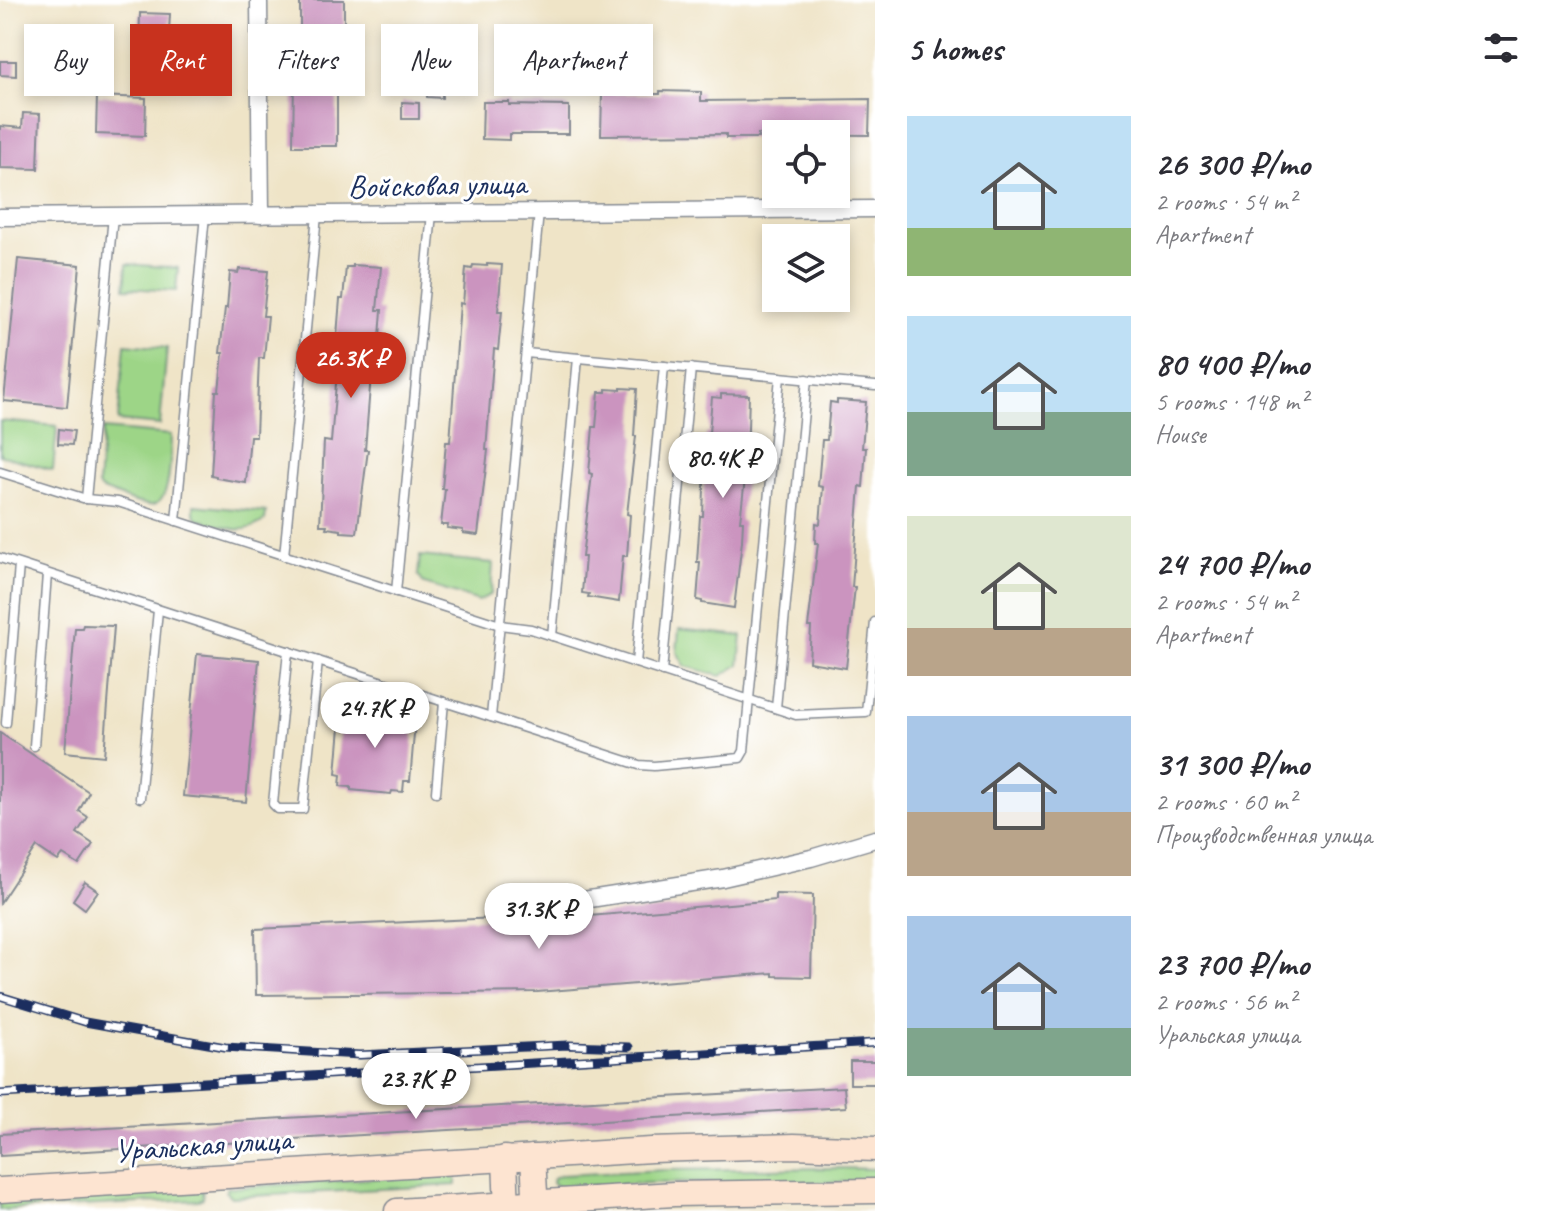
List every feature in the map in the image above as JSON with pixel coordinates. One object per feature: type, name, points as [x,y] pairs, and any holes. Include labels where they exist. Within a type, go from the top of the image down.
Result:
[{"type":"main road","name":"Уральская улица","points":[[0,1190],[651,1150],[794,1146],[875,1149]]},
{"type":"main road","points":[[533,1157],[536,1207]]},
{"type":"main road","points":[[505,1158],[507,1208]]},
{"type":"main road","points":[[397,1211],[875,1191]]},
{"type":"street","points":[[259,0],[261,215]]},
{"type":"street","name":"Войсковая улица","points":[[0,217],[875,209]]},
{"type":"street","points":[[539,907],[723,878],[811,858],[875,839]]},
{"type":"lane","points":[[491,717],[539,212]]},
{"type":"lane","points":[[396,592],[432,213]]},
{"type":"lane","points":[[176,521],[205,215]]},
{"type":"lane","points":[[284,556],[317,215]]},
{"type":"lane","points":[[86,499],[113,216]]},
{"type":"lane","points":[[526,353],[875,386]]},
{"type":"lane","points":[[552,636],[578,358]]},
{"type":"lane","points":[[636,663],[664,366]]},
{"type":"lane","points":[[662,672],[691,368]]},
{"type":"lane","points":[[0,558],[639,765],[740,758],[744,751],[780,377]]},
{"type":"lane","points":[[776,708],[807,379]]},
{"type":"lane","points":[[0,472],[86,499],[118,502],[500,625],[531,629],[803,717],[866,712],[875,622]]},
{"type":"lane","points":[[6,723],[19,565]]},
{"type":"lane","points":[[34,746],[47,574]]},
{"type":"lane","points":[[140,798],[158,610]]},
{"type":"lane","points":[[288,651],[273,804],[278,809],[303,809],[318,661]]},
{"type":"lane","points":[[436,792],[444,702]]},
{"type":"green space","points":[[127,264],[178,268],[176,291],[125,288]]},
{"type":"green space","points":[[125,344],[167,348],[160,425],[118,421]]},
{"type":"green space","points":[[0,421],[57,426],[53,470],[0,455]]},
{"type":"green space","points":[[103,429],[171,435],[166,489],[156,504],[136,502],[100,489]]},
{"type":"green space","points":[[194,505],[266,512],[265,520],[248,528],[233,529],[198,519]]},
{"type":"green space","points":[[420,556],[493,563],[491,594],[479,601],[424,584],[418,575]]},
{"type":"green space","points":[[679,629],[742,636],[739,665],[721,676],[685,666],[677,652]]},
{"type":"green space","points":[[875,1169],[875,1182],[650,1183],[559,1187],[552,1183],[553,1178],[561,1175]]},
{"type":"green space","points":[[456,1173],[456,1185],[231,1197],[226,1192],[227,1188]]},
{"type":"green space","points":[[202,1188],[203,1198],[199,1200],[0,1210],[0,1196]]},
{"type":"building","points":[[300,0],[344,0],[344,24],[300,24]]},
{"type":"building","points":[[140,13],[170,14],[169,24],[140,24]]},
{"type":"building","points":[[0,61],[16,61],[16,76],[0,75]]},
{"type":"building","points":[[660,91],[701,92],[701,101],[870,99],[869,135],[850,135],[850,120],[762,120],[762,134],[758,134],[758,138],[726,138],[726,134],[601,135],[602,96],[660,94]]},
{"type":"building","points":[[97,96],[146,98],[145,136],[96,134]]},
{"type":"building","points":[[294,96],[337,96],[337,146],[293,146]]},
{"type":"building","points":[[402,102],[419,103],[419,119],[402,119]]},
{"type":"building","points":[[483,102],[569,106],[569,134],[509,134],[509,140],[482,139]]},
{"type":"building","points":[[23,113],[40,114],[38,169],[0,168],[0,126],[22,128]]},
{"type":"building","points":[[18,259],[80,265],[67,407],[4,401]]},
{"type":"building","points":[[502,265],[498,311],[502,311],[498,350],[494,349],[488,450],[478,535],[441,525],[445,489],[442,489],[446,442],[450,442],[460,303],[463,304],[466,268]]},
{"type":"building","points":[[346,267],[381,267],[377,310],[382,310],[379,350],[373,349],[365,450],[368,450],[357,533],[341,532],[320,525],[324,441],[331,442],[340,299],[343,299]]},
{"type":"building","points":[[239,269],[268,271],[263,316],[268,316],[264,358],[259,358],[256,436],[250,436],[246,483],[211,475],[225,308],[230,272],[238,273]]},
{"type":"building","points":[[637,389],[636,436],[627,514],[630,515],[627,556],[623,556],[619,602],[588,597],[589,594],[582,593],[585,557],[582,557],[599,392]]},
{"type":"building","points":[[721,394],[749,395],[747,462],[740,521],[743,521],[742,541],[734,608],[697,600],[706,433],[709,433],[712,397],[721,398]]},
{"type":"building","points":[[837,400],[866,402],[862,448],[866,448],[863,487],[860,486],[852,587],[855,587],[846,668],[809,662],[811,627],[808,627],[818,543],[815,543],[816,523],[820,524],[823,487],[818,486],[822,440],[827,440],[830,402],[837,403]]},
{"type":"building","points":[[59,429],[74,431],[72,445],[58,444]]},
{"type":"building","points":[[83,625],[114,626],[104,756],[65,752],[75,628],[82,628]]},
{"type":"building","points":[[197,654],[259,660],[246,802],[183,796]]},
{"type":"building","points":[[348,707],[400,710],[410,713],[409,722],[415,722],[410,781],[404,781],[403,792],[392,791],[391,794],[340,786],[341,775],[336,774],[341,715],[347,716]]},
{"type":"building","points":[[0,733],[89,792],[79,811],[88,817],[77,833],[93,844],[79,865],[63,855],[58,861],[37,847],[0,903]]},
{"type":"building","points":[[85,882],[98,891],[85,909],[73,900]]},
{"type":"building","points":[[775,894],[813,895],[811,977],[773,976],[773,973],[537,992],[256,995],[255,929],[520,917],[520,922],[775,900]]},
{"type":"building","points":[[850,1061],[875,1061],[875,1084],[850,1084]]},
{"type":"building","points":[[844,1087],[846,1107],[0,1156],[0,1134]]},
{"type":"railway","points":[[0,996],[85,1022],[225,1047],[360,1055],[568,1045],[629,1047]]},
{"type":"railway","points":[[0,1094],[875,1043]]}]
